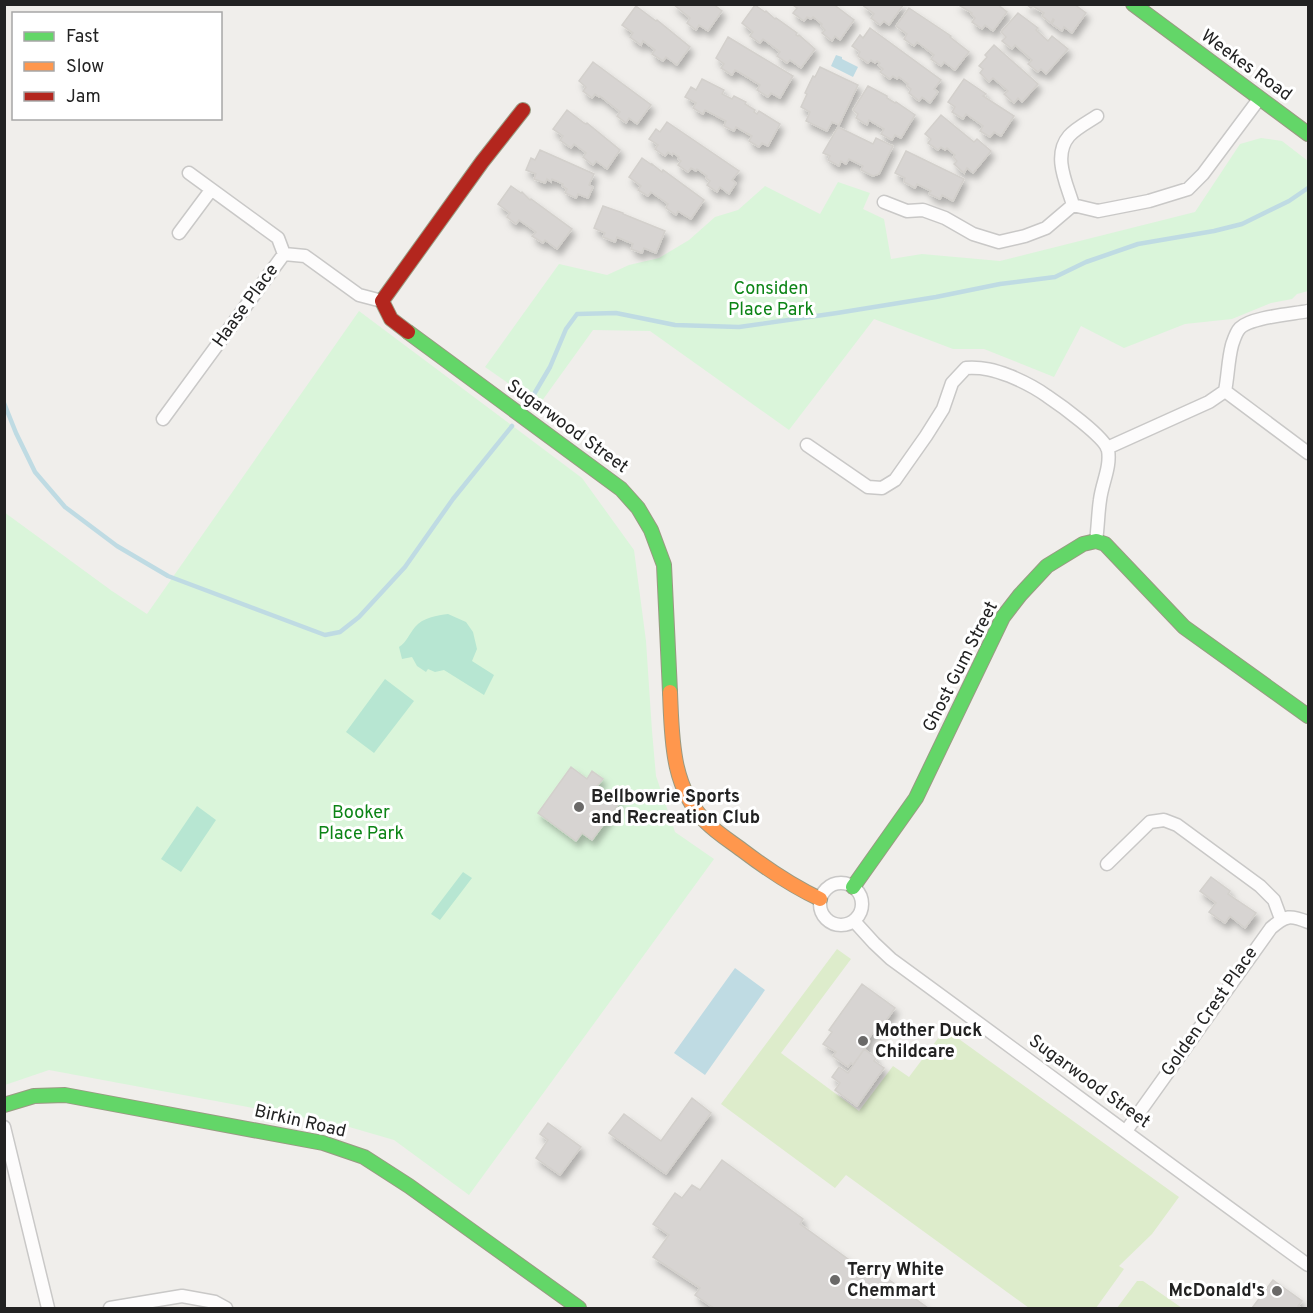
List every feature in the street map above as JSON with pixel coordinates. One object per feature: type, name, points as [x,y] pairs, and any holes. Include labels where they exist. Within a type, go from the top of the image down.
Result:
[{"type":"street","name":"Weekes Road","points":[[1133,4],[1308,134]]},
{"type":"street","points":[[1074,205],[1098,211],[1149,201],[1188,189],[1203,174],[1259,99]]},
{"type":"street","points":[[382,301],[482,162],[523,110]]},
{"type":"street","points":[[1074,205],[1060,162],[1062,148],[1070,136],[1097,116]]},
{"type":"street","points":[[189,174],[278,238],[284,254]]},
{"type":"street","points":[[178,233],[212,190]]},
{"type":"street","points":[[884,202],[907,211],[923,210],[945,218],[974,234],[999,242],[1046,228],[1074,205]]},
{"type":"street","name":"Haase Place","points":[[163,419],[284,254],[305,256],[359,295],[382,301]]},
{"type":"street","name":"Sugarwood Street","points":[[382,301],[391,319],[621,489],[638,508],[651,530],[664,565],[673,750],[686,796],[707,824],[791,884],[820,899]]},
{"type":"street","points":[[1107,448],[1209,402],[1225,391],[1232,346],[1241,326],[1261,318],[1308,311]]},
{"type":"street","points":[[807,445],[868,487],[882,488],[895,480],[926,436],[943,409],[952,383],[966,368],[983,367],[1011,376],[1045,394],[1100,437],[1107,448],[1108,458],[1100,499],[1096,541],[1105,544],[1184,627],[1308,716]]},
{"type":"street","points":[[1225,391],[1308,453]]},
{"type":"street","name":"Ghost Gum Street","points":[[853,887],[916,798],[1003,617],[1047,566],[1080,545],[1096,541]]},
{"type":"street","points":[[1107,864],[1150,822],[1164,820],[1177,825],[1260,886],[1274,900],[1281,919],[1294,916],[1308,922]]},
{"type":"street","points":[[842,883],[853,887],[860,895],[862,906],[858,917],[843,926],[832,924],[823,916],[820,911],[820,899],[831,886],[842,883]]},
{"type":"street","name":"Golden Crest Place","points":[[1126,1131],[1271,928],[1281,919]]},
{"type":"street","name":"Sugarwood Street","points":[[854,921],[891,959],[1200,1188],[1308,1265]]},
{"type":"street","name":"Birkin Road","points":[[4,1105],[34,1096],[65,1095],[323,1143],[364,1157],[409,1186],[579,1308]]},
{"type":"street","points":[[4,1127],[48,1308]]},
{"type":"street","points":[[110,1308],[182,1296],[214,1302],[226,1308]]},
{"type":"green space","name":"Considen Place Park","points":[[1261,138],[1282,141],[1308,161],[1308,291],[1297,294],[1292,299],[1271,303],[1232,319],[1185,324],[1124,348],[1081,326],[1054,377],[984,349],[953,349],[874,319],[789,430],[650,331],[593,330],[539,405],[485,367],[559,264],[607,275],[629,265],[659,258],[689,240],[715,217],[738,210],[765,186],[820,214],[838,182],[870,193],[863,209],[884,219],[891,259],[922,254],[1000,261],[1195,212],[1240,144]]},
{"type":"green space","name":"Booker Place Park","points":[[359,311],[582,478],[634,550],[646,641],[656,776],[675,832],[714,859],[469,1195],[394,1140],[339,1124],[49,1070],[5,1085],[4,512],[147,614]]},
{"type":"green space","points":[[448,614],[466,622],[473,632],[477,649],[472,661],[494,675],[484,695],[444,670],[435,672],[428,669],[426,672],[417,666],[412,657],[402,659],[399,647],[418,624],[430,618]]},
{"type":"green space","points":[[385,679],[414,701],[374,753],[346,732]]},
{"type":"green space","points":[[197,806],[216,820],[181,872],[161,859]]},
{"type":"green space","points":[[463,872],[472,878],[440,920],[431,914]]},
{"type":"green space","points":[[837,949],[851,959],[781,1053],[859,1111],[893,1066],[909,1077],[945,1029],[1179,1197],[1152,1234],[1119,1266],[1124,1269],[1096,1308],[1029,1308],[846,1175],[835,1188],[721,1104]]},
{"type":"green space","points":[[1137,1281],[1143,1281],[1182,1308],[1117,1308]]},
{"type":"water","points":[[836,55],[858,67],[853,77],[831,66]]},
{"type":"water","points":[[735,968],[765,990],[705,1075],[674,1053]]},
{"type":"building","points":[[673,4],[713,4],[722,11],[708,31],[699,25],[696,30],[687,23],[690,18]]},
{"type":"building","points":[[793,4],[833,4],[854,20],[840,40],[835,36],[832,41],[822,33],[825,30],[822,24],[813,17],[811,19],[807,17],[804,21],[793,13],[797,8]]},
{"type":"building","points":[[861,4],[904,4],[889,25],[884,21],[880,25],[871,18],[874,14]]},
{"type":"building","points":[[957,4],[997,4],[1007,12],[993,31],[985,25],[982,29],[972,22],[975,18],[972,13]]},
{"type":"building","points":[[1026,4],[1074,4],[1086,13],[1072,33],[1064,27],[1062,31],[1052,24],[1053,19],[1051,23],[1042,16],[1044,13]]},
{"type":"building","points":[[755,5],[797,33],[796,35],[815,49],[801,68],[790,60],[787,63],[777,56],[780,52],[763,39],[760,43],[750,36],[753,32],[742,23]]},
{"type":"building","points":[[636,6],[690,47],[677,65],[666,57],[663,61],[652,54],[655,50],[643,41],[641,45],[630,37],[633,33],[622,25]]},
{"type":"building","points":[[909,8],[951,36],[969,52],[955,70],[944,62],[941,66],[931,59],[934,55],[917,42],[914,46],[904,39],[907,34],[896,26]]},
{"type":"building","points":[[1018,13],[1038,28],[1036,30],[1048,41],[1052,36],[1068,49],[1046,74],[1041,69],[1038,72],[1028,64],[1032,60],[1015,45],[1012,49],[1002,41],[1006,37],[1001,32]]},
{"type":"building","points":[[870,28],[941,80],[934,89],[938,92],[930,103],[922,97],[919,101],[909,93],[911,89],[907,86],[908,84],[899,77],[897,79],[893,76],[890,79],[880,72],[883,69],[877,61],[875,63],[871,60],[868,63],[858,56],[860,52],[852,46],[860,35],[863,38]]},
{"type":"building","points":[[728,37],[793,76],[780,98],[771,93],[768,97],[757,90],[760,85],[739,72],[735,70],[732,75],[721,68],[724,64],[716,58]]},
{"type":"building","points":[[994,45],[1038,84],[1022,102],[1018,98],[1014,103],[1004,94],[1008,91],[993,78],[989,82],[980,73],[983,69],[979,66]]},
{"type":"building","points":[[593,62],[651,105],[637,124],[629,118],[626,123],[617,116],[620,112],[600,96],[595,94],[592,98],[583,91],[586,87],[579,81]]},
{"type":"building","points":[[820,67],[858,85],[839,125],[832,122],[827,131],[806,121],[810,112],[801,107],[813,76],[815,77]]},
{"type":"building","points":[[702,79],[724,90],[722,94],[732,99],[734,96],[746,102],[745,104],[757,114],[759,111],[780,124],[768,146],[762,143],[759,147],[749,141],[752,136],[736,127],[734,131],[724,126],[726,121],[705,110],[703,114],[693,108],[696,103],[685,97],[691,87],[696,90]]},
{"type":"building","points":[[964,79],[986,94],[983,96],[1014,116],[1001,136],[994,132],[990,137],[980,131],[983,126],[966,114],[963,119],[952,112],[955,107],[948,102]]},
{"type":"building","points":[[868,86],[915,115],[901,138],[895,135],[892,140],[881,134],[884,129],[869,120],[867,125],[856,118],[858,114],[853,110]]},
{"type":"building","points":[[567,110],[620,150],[607,169],[596,161],[593,165],[583,157],[586,153],[574,144],[571,148],[560,140],[563,136],[553,129]]},
{"type":"building","points":[[941,115],[974,142],[977,139],[991,151],[973,173],[967,168],[964,173],[954,164],[957,161],[953,157],[955,155],[947,148],[945,150],[941,147],[938,150],[928,143],[931,139],[925,134]]},
{"type":"building","points":[[667,122],[739,171],[732,180],[736,183],[729,194],[720,187],[717,192],[707,185],[710,181],[706,178],[707,176],[697,169],[696,171],[691,168],[688,172],[678,165],[681,161],[673,153],[672,155],[668,152],[665,156],[655,149],[658,145],[649,139],[656,129],[660,132]]},
{"type":"building","points":[[838,127],[873,144],[876,138],[893,146],[879,174],[873,176],[861,170],[863,166],[849,159],[846,164],[841,161],[839,166],[828,160],[830,156],[823,153]]},
{"type":"building","points":[[540,150],[594,174],[589,185],[593,187],[588,198],[578,194],[576,198],[565,193],[567,189],[562,186],[563,184],[552,179],[551,182],[547,179],[545,183],[534,179],[536,174],[526,170],[531,158],[535,160]]},
{"type":"building","points":[[906,151],[964,179],[953,201],[942,195],[940,199],[929,194],[931,191],[917,184],[915,188],[904,182],[905,178],[895,173]]},
{"type":"building","points":[[642,158],[662,172],[663,170],[704,200],[691,219],[678,211],[676,215],[666,208],[668,204],[651,192],[648,196],[638,190],[641,186],[629,177]]},
{"type":"building","points":[[511,186],[572,229],[557,249],[545,240],[543,243],[532,236],[536,232],[519,220],[516,224],[507,217],[510,213],[498,204]]},
{"type":"building","points":[[603,206],[665,231],[656,253],[644,248],[642,253],[631,249],[633,244],[617,237],[615,242],[603,237],[605,233],[594,228]]},
{"type":"building","name":"Bellbowrie Sports and Recreation Club","points":[[571,767],[587,779],[592,771],[603,779],[597,786],[620,802],[592,840],[582,833],[576,841],[538,813]]},
{"type":"building","points":[[1211,877],[1230,891],[1228,894],[1256,913],[1245,928],[1230,916],[1225,923],[1209,912],[1216,903],[1200,891]]},
{"type":"building","points":[[862,984],[895,1008],[878,1032],[875,1030],[868,1039],[870,1041],[853,1065],[851,1063],[848,1067],[833,1056],[836,1052],[823,1044],[832,1032],[829,1030]]},
{"type":"building","points":[[864,1049],[876,1058],[874,1061],[884,1068],[857,1106],[835,1090],[840,1083],[832,1077],[839,1067],[848,1073]]},
{"type":"building","points":[[692,1098],[711,1113],[666,1174],[609,1133],[624,1114],[661,1141]]},
{"type":"building","points":[[548,1123],[581,1147],[560,1175],[536,1158],[548,1140],[540,1134]]},
{"type":"building","points":[[722,1160],[803,1219],[800,1224],[866,1272],[868,1269],[872,1271],[874,1269],[928,1308],[714,1308],[695,1295],[700,1288],[653,1257],[669,1235],[653,1224],[675,1193],[682,1198],[692,1185],[700,1190]]},
{"type":"building","name":"McDonald's","points":[[1273,1280],[1302,1301],[1298,1306],[1301,1308],[1252,1308]]},
{"type":"waterway","points":[[530,401],[550,367],[566,329],[577,314],[616,313],[675,325],[739,327],[1055,277],[1086,262],[1138,244],[1242,224],[1289,201],[1308,188]]},
{"type":"waterway","points":[[4,403],[35,472],[65,507],[117,546],[168,576],[325,635],[340,632],[359,617],[405,567],[453,499],[512,426]]},
{"type":"traffic: fast","points":[[1133,4],[1308,134]]},
{"type":"traffic: fast","points":[[408,332],[621,489],[638,508],[651,530],[664,565],[670,692]]},
{"type":"traffic: fast","points":[[853,887],[916,798],[1003,617],[1047,566],[1083,544],[1096,541],[1105,544],[1184,627],[1308,716]]},
{"type":"traffic: fast","points":[[4,1105],[34,1096],[65,1095],[323,1143],[364,1157],[409,1186],[579,1308]]},
{"type":"traffic: slow","points":[[670,692],[676,761],[680,778],[694,808],[715,830],[761,864],[820,899]]},
{"type":"traffic: jam","points":[[408,332],[391,319],[382,301],[482,162],[523,110]]},
{"type":"place","name":"Bellbowrie Sports and Recreation Club","points":[[579,807]]},
{"type":"place","name":"Mother Duck Childcare","points":[[863,1041]]},
{"type":"place","name":"Terry White Chemmart","points":[[835,1280]]},
{"type":"place","name":"McDonald's","points":[[1277,1291]]}]
